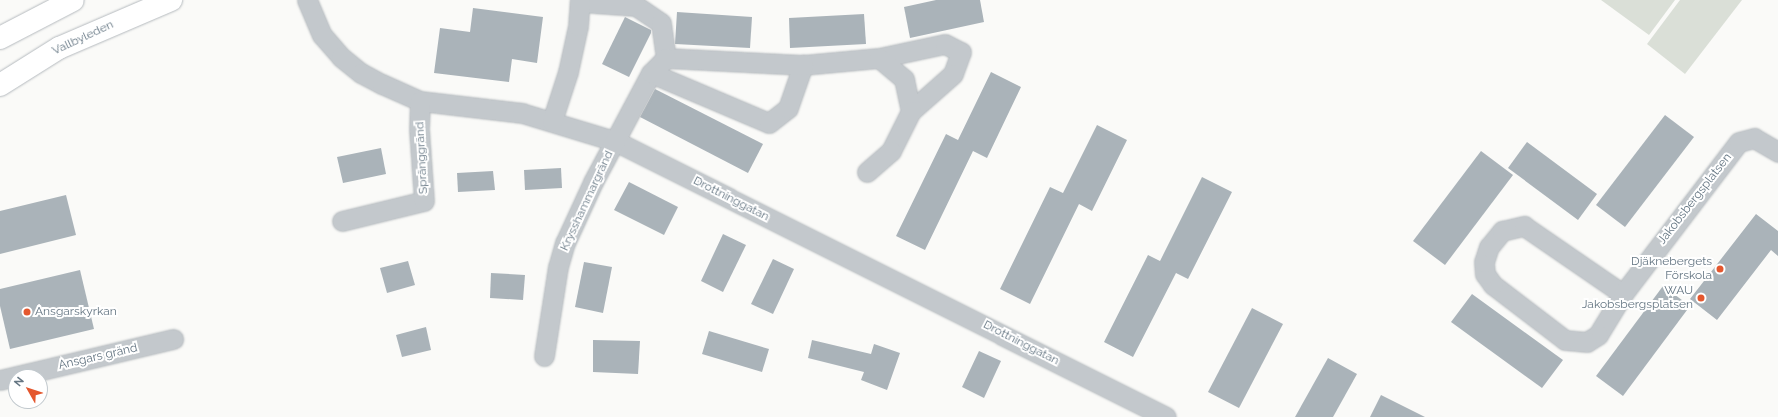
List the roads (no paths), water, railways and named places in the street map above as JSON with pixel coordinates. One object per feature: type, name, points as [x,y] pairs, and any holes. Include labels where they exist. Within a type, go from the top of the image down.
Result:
[{"type":"main road","points":[[0,38],[73,0]]},
{"type":"main road","name":"Vallbyleden","points":[[0,85],[59,48],[171,0]]},
{"type":"street","name":"Drottninggatan","points":[[307,0],[322,35],[341,57],[361,73],[420,101],[522,113],[615,141],[1166,417]]},
{"type":"street","points":[[552,121],[568,72],[578,26],[580,1],[636,6],[661,23],[666,58],[802,65],[879,58],[945,44],[961,52],[953,74],[911,111],[890,151],[867,172]]},
{"type":"street","name":"Krysshammargränd","points":[[544,356],[558,267],[565,244],[615,141],[651,74],[666,58]]},
{"type":"street","points":[[879,58],[904,79],[911,111]]},
{"type":"street","points":[[651,74],[769,123],[788,108],[802,65]]},
{"type":"street","name":"Spränggränd","points":[[342,221],[424,201],[419,128],[420,101]]},
{"type":"street","name":"Jakobsbergsplatsen","points":[[1623,294],[1524,226],[1502,231],[1489,247],[1484,262],[1485,274],[1493,285],[1565,340],[1587,342],[1598,335],[1623,294],[1739,142],[1754,138],[1778,152]]},
{"type":"street","name":"Ansgars gränd","points":[[0,380],[173,339]]},
{"type":"place","name":"Djäknebergets Förskola","points":[[1720,269]]},
{"type":"place","name":"WAU Jakobsbergsplatsen","points":[[1701,298]]},
{"type":"place","name":"Ansgarskyrkan","points":[[27,312]]}]
